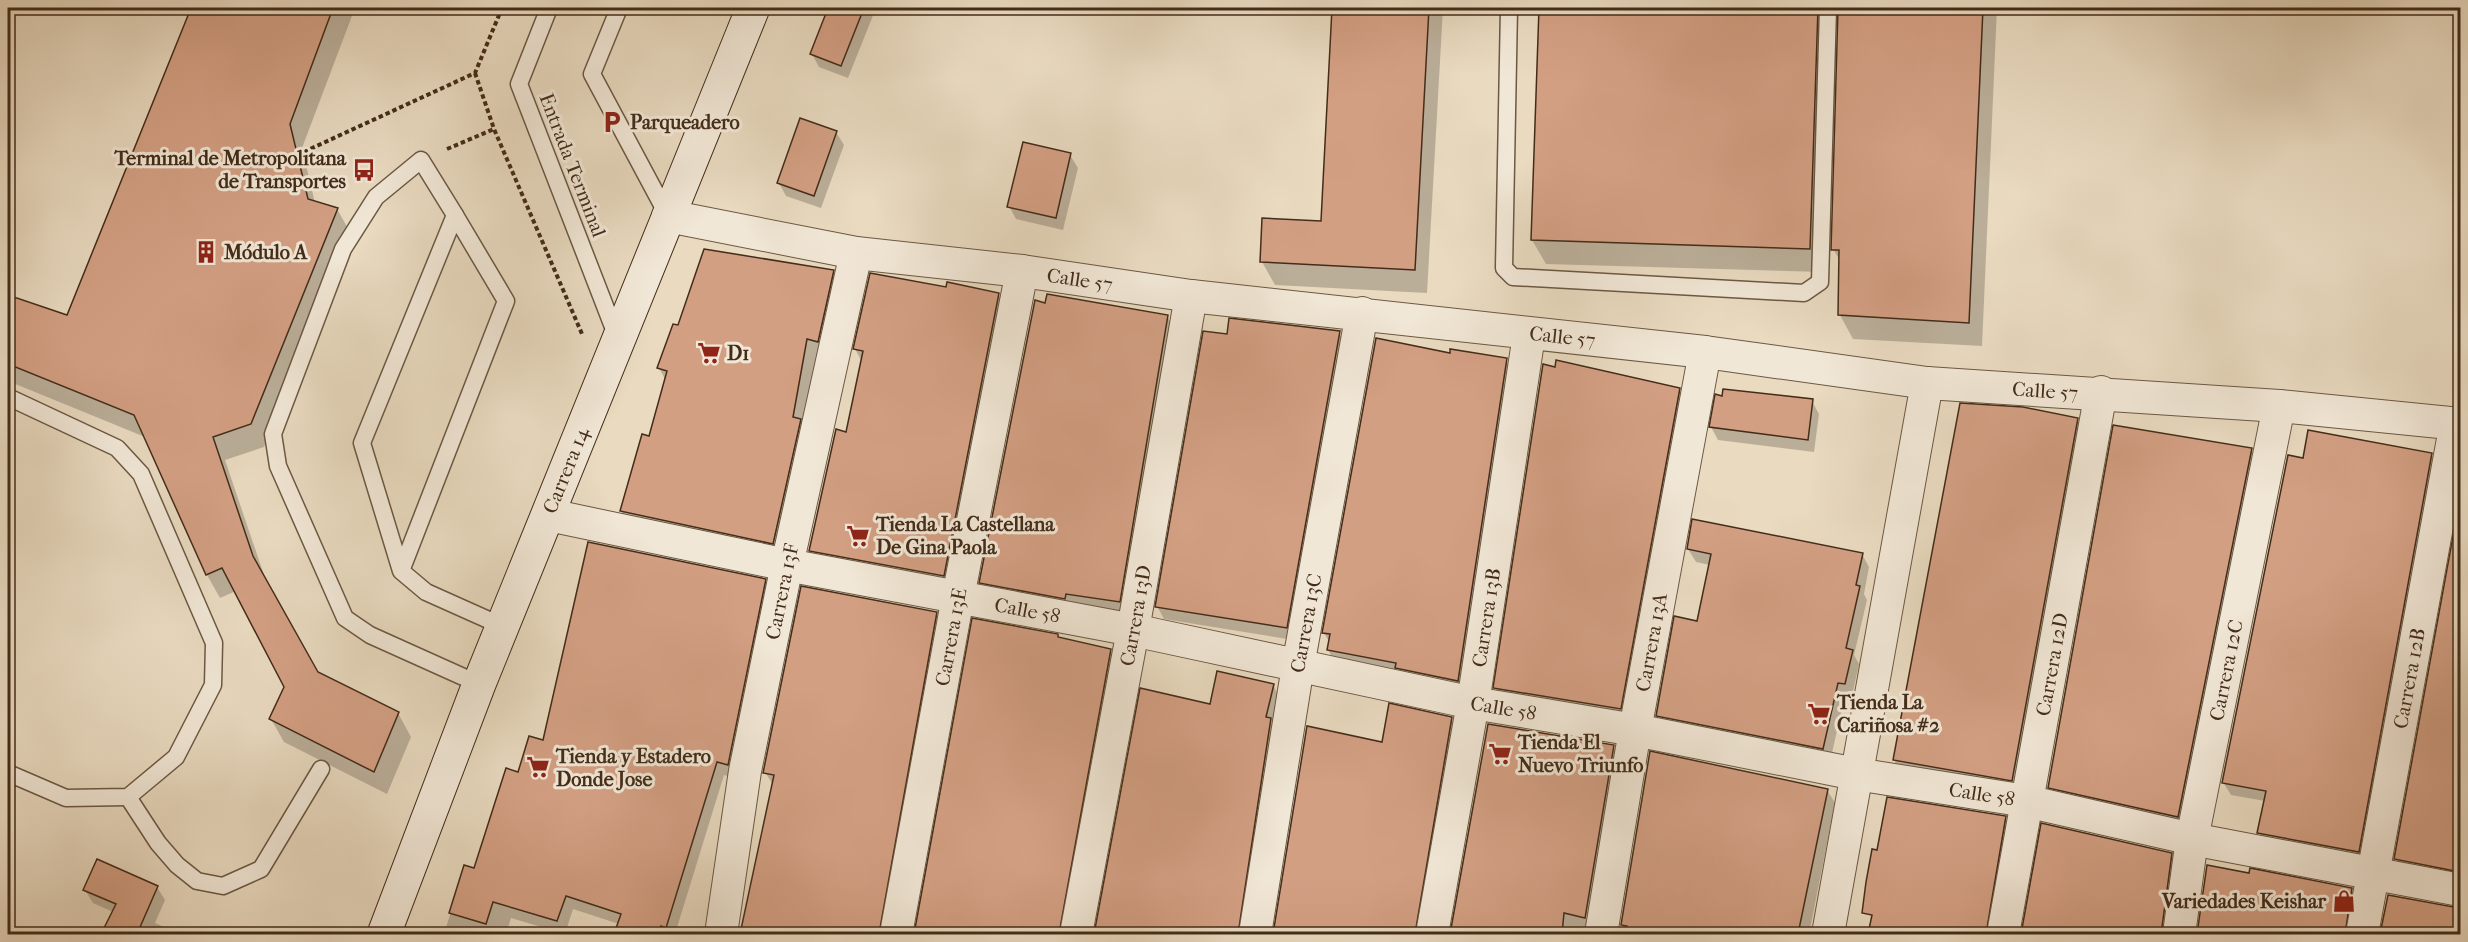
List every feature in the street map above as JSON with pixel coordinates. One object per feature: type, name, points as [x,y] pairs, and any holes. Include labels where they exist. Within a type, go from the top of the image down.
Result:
[{"type":"main road","name":"Carrera 14","points":[[384,934],[502,626],[753,8]]},
{"type":"street","name":"Calle 57","points":[[668,216],[856,253],[1022,271],[1191,296],[1362,313],[1529,335],[1705,352],[1928,383],[2101,392],[2279,406],[2458,424]]},
{"type":"street","name":"Carrera 13F","points":[[721,934],[745,771],[787,565],[856,253]]},
{"type":"street","name":"Carrera 13E","points":[[897,934],[958,597],[1022,271]]},
{"type":"street","name":"Carrera 13D","points":[[1076,934],[1133,630],[1191,296]]},
{"type":"street","name":"Carrera 13C","points":[[1255,934],[1298,666],[1362,313]]},
{"type":"street","name":"Carrera 13B","points":[[1432,934],[1473,703],[1529,335]]},
{"type":"street","name":"Carrera 13A","points":[[1601,934],[1635,730],[1705,352]]},
{"type":"street","points":[[1828,934],[1928,383]]},
{"type":"street","name":"Carrera 12D","points":[[2003,934],[2101,392]]},
{"type":"street","name":"Carrera 12C","points":[[2179,934],[2192,839],[2279,406]]},
{"type":"street","name":"Carrera 12B","points":[[2362,934],[2458,424]]},
{"type":"street","name":"Calle 58","points":[[549,515],[787,565],[1133,630],[1473,703],[1635,730],[1856,774],[2026,801],[2192,839],[2373,871],[2460,890]]},
{"type":"lane","name":"Entrada Terminal","points":[[549,8],[519,84],[618,338]]},
{"type":"lane","points":[[619,8],[592,74],[668,216]]},
{"type":"lane","points":[[1509,8],[1504,268],[1507,273],[1514,277],[1804,293],[1820,282],[1828,8]]},
{"type":"lane","points":[[402,571],[506,301],[421,160],[376,197],[343,249],[273,434],[278,466],[345,618],[370,635],[479,684]]},
{"type":"lane","points":[[455,215],[362,443],[402,571],[426,592],[502,626]]},
{"type":"lane","points":[[8,397],[117,448],[141,474],[214,643],[213,685],[176,757],[128,797],[66,798],[8,773]]},
{"type":"lane","points":[[128,797],[158,843],[177,865],[197,881],[223,886],[261,869],[321,770]]},
{"type":"path","points":[[502,8],[475,73],[494,129],[601,379]]},
{"type":"path","points":[[297,155],[475,73]]},
{"type":"path","points":[[421,160],[494,129]]},
{"type":"building","name":"Módulo A","points":[[191,8],[333,8],[290,124],[308,199],[338,208],[251,424],[213,437],[253,556],[318,672],[399,712],[374,772],[269,719],[284,687],[222,568],[206,575],[134,415],[8,364],[8,295],[67,315]]},
{"type":"building","points":[[828,8],[864,8],[841,66],[810,54]]},
{"type":"building","points":[[1332,8],[1429,8],[1415,270],[1260,262],[1262,218],[1321,221]]},
{"type":"building","points":[[1539,8],[1818,8],[1810,249],[1531,240]]},
{"type":"building","points":[[1838,8],[1983,8],[1969,323],[1838,315],[1839,250],[1831,250]]},
{"type":"building","points":[[800,118],[837,131],[814,196],[777,183]]},
{"type":"building","points":[[1023,142],[1071,153],[1056,218],[1007,207]]},
{"type":"building","points":[[704,249],[834,270],[818,342],[807,339],[793,417],[801,419],[773,544],[620,511],[642,434],[649,436],[667,371],[657,368],[673,324],[678,325]]},
{"type":"building","points":[[870,273],[946,287],[947,282],[999,293],[944,576],[809,551],[836,429],[846,432],[863,351],[853,349]]},
{"type":"building","points":[[1047,294],[1168,315],[1120,602],[1066,594],[1065,599],[979,583],[1035,300],[1045,303]]},
{"type":"building","points":[[1229,318],[1340,331],[1287,628],[1155,607],[1203,331],[1227,334]]},
{"type":"building","points":[[1376,338],[1450,353],[1450,349],[1507,358],[1458,681],[1395,668],[1396,663],[1327,650],[1330,634],[1322,633]]},
{"type":"building","points":[[1556,360],[1680,388],[1621,709],[1493,688],[1543,364],[1555,367]]},
{"type":"building","points":[[1723,389],[1813,399],[1808,440],[1709,427],[1715,394],[1722,396]]},
{"type":"building","points":[[1960,403],[2023,407],[2078,418],[2012,781],[1893,760]]},
{"type":"building","points":[[2113,425],[2252,448],[2178,817],[2048,788]]},
{"type":"building","points":[[2308,430],[2432,453],[2359,852],[2257,833],[2266,791],[2222,783],[2288,455],[2303,458]]},
{"type":"building","points":[[2460,498],[2460,872],[2394,859]]},
{"type":"building","points":[[1692,519],[1863,553],[1856,585],[1860,586],[1846,648],[1853,650],[1845,684],[1838,683],[1823,749],[1656,716],[1674,616],[1697,621],[1711,554],[1687,549]]},
{"type":"building","points":[[588,542],[766,579],[728,765],[717,762],[666,928],[661,926],[658,934],[614,934],[621,914],[566,896],[557,921],[493,902],[486,924],[449,913],[464,865],[474,868],[506,768],[518,772],[529,736],[543,740]]},
{"type":"building","points":[[801,586],[937,612],[879,934],[740,934],[774,775],[763,773]]},
{"type":"building","points":[[972,618],[1058,634],[1058,637],[1111,649],[1059,934],[914,934]]},
{"type":"building","points":[[1217,671],[1274,684],[1266,717],[1271,718],[1238,934],[1094,934],[1140,688],[1210,704]]},
{"type":"building","points":[[1389,703],[1452,717],[1415,934],[1273,934],[1307,726],[1382,742]]},
{"type":"building","points":[[1488,724],[1614,745],[1585,918],[1564,913],[1562,934],[1450,934]]},
{"type":"building","points":[[1650,751],[1828,789],[1798,934],[1625,934],[1627,926],[1621,925]]},
{"type":"building","points":[[1887,797],[2006,816],[1986,934],[1868,934],[1872,915],[1862,913],[1866,882],[1872,849],[1877,850]]},
{"type":"building","points":[[2041,823],[2172,853],[2161,934],[2021,934]]},
{"type":"building","points":[[97,859],[158,886],[137,934],[101,934],[116,904],[83,890]]},
{"type":"building","points":[[2207,865],[2249,873],[2250,868],[2352,888],[2345,934],[2197,934]]},
{"type":"building","points":[[2388,895],[2459,908],[2454,934],[2380,934]]},
{"type":"place","name":"Parqueadero","points":[[612,122]]},
{"type":"place","name":"Terminal de Metropolitana de Transportes","points":[[364,170]]},
{"type":"place","name":"Módulo A","points":[[206,252]]},
{"type":"place","name":"D1","points":[[709,353]]},
{"type":"place","name":"Tienda La Castellana De Gina Paola","points":[[858,536]]},
{"type":"place","name":"Tienda La Cariñosa #2","points":[[1819,714]]},
{"type":"place","name":"Tienda El Nuevo Triunfo","points":[[1500,754]]},
{"type":"place","name":"Tienda y Estadero Donde Jose","points":[[538,767]]},
{"type":"place","name":"Variedades Keishar","points":[[2344,901]]}]
